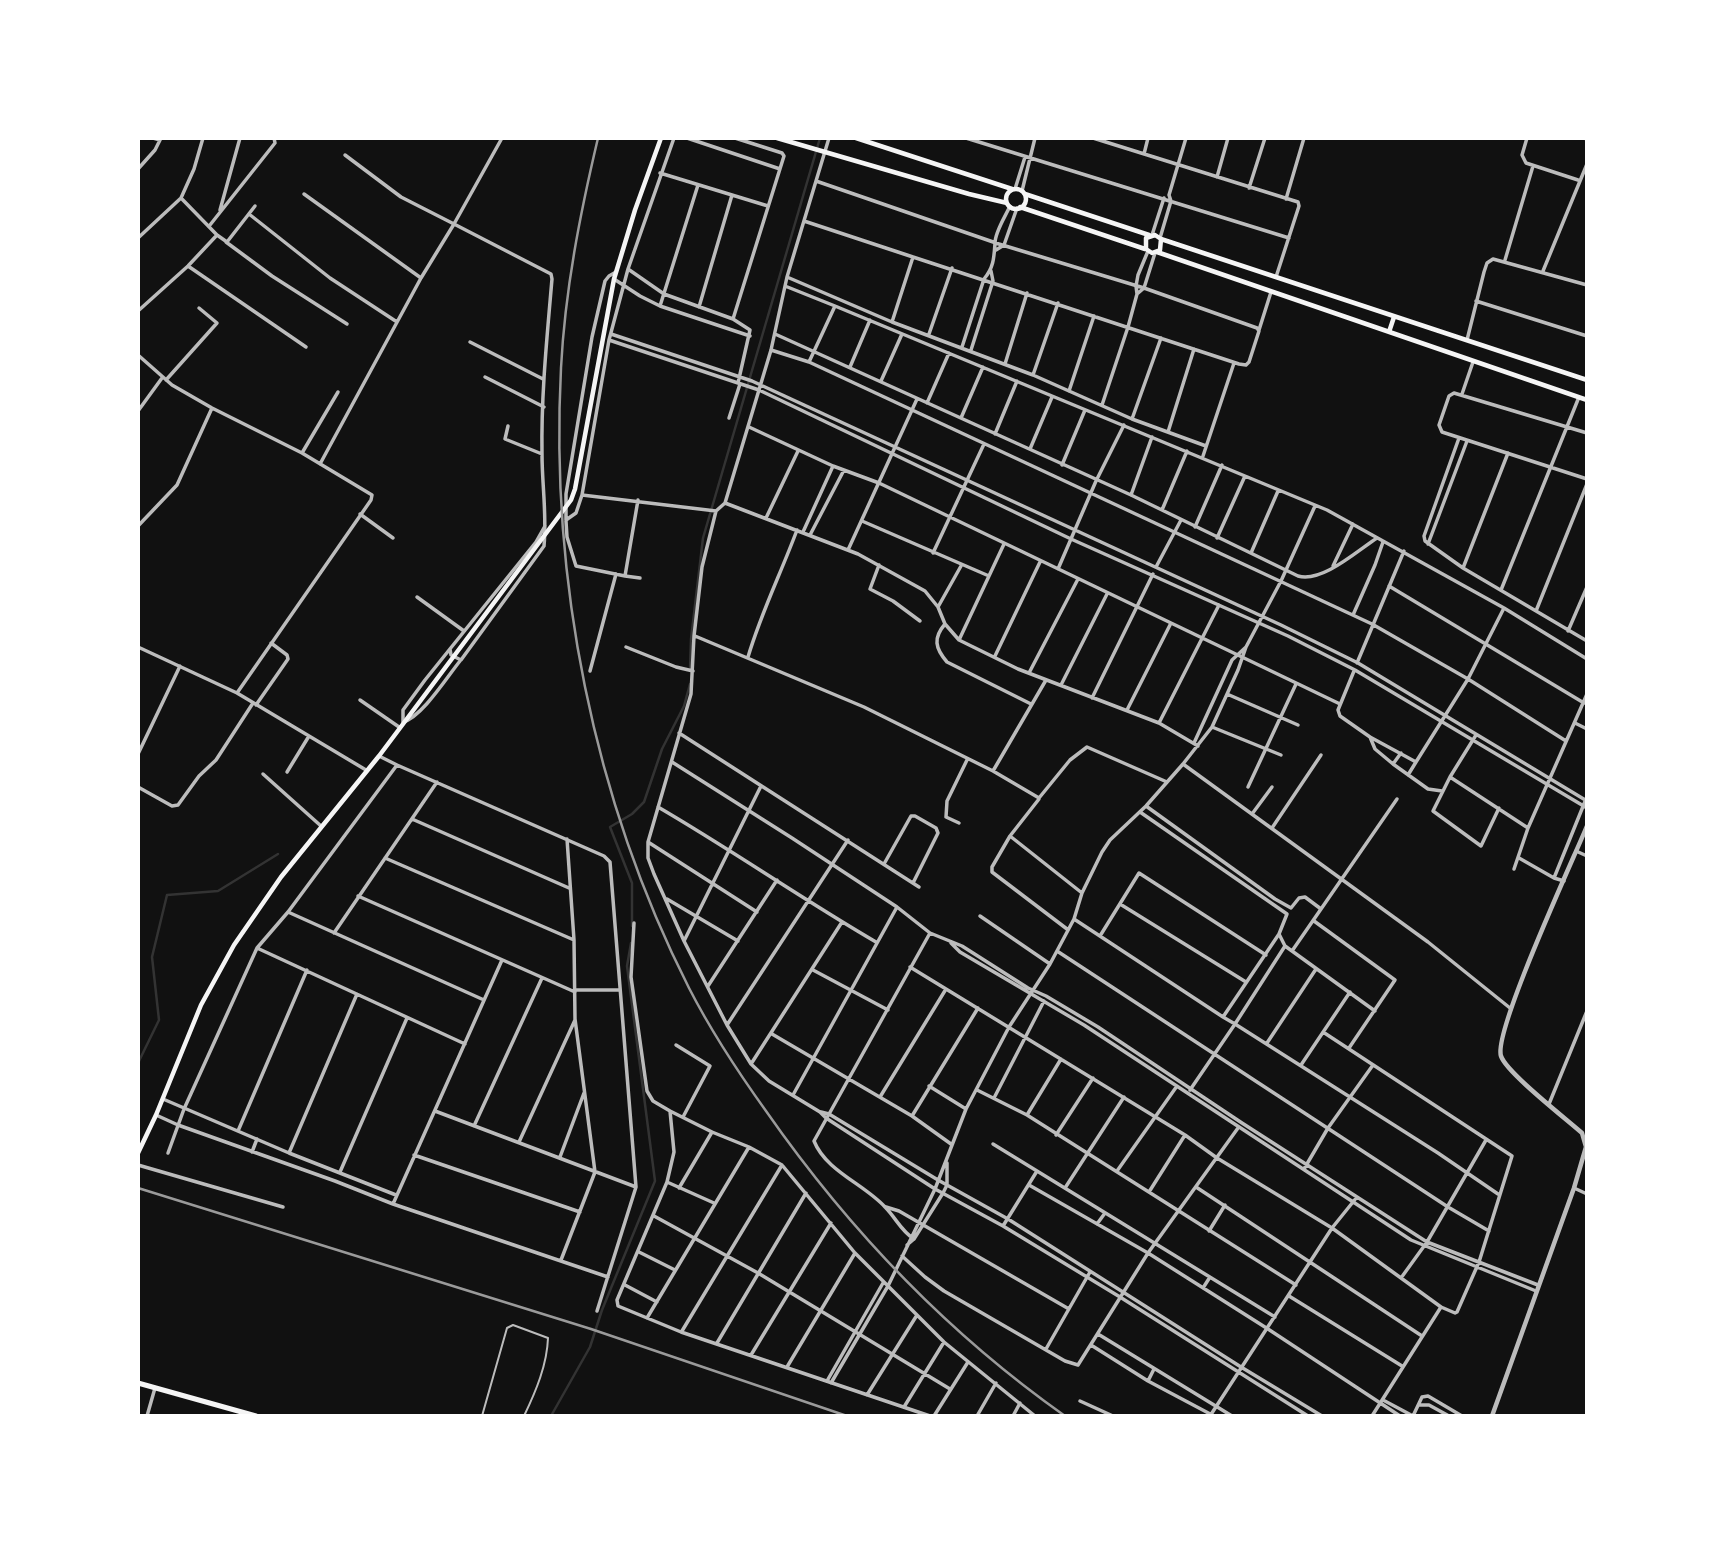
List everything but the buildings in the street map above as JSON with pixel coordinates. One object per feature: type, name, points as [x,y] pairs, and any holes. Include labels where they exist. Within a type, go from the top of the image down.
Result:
[{"type":"highway","points":[[138,1383],[256,1416]]},
{"type":"main road","points":[[777,138],[1019,208],[1156,252],[1587,400]]},
{"type":"main road","points":[[856,138],[1587,380]]},
{"type":"main road","points":[[138,1153],[201,1005],[234,945],[281,877],[379,756],[571,500],[612,286],[635,210],[661,139]]},
{"type":"main road","points":[[1008,205],[1007,195],[1014,189]]},
{"type":"main road","points":[[1019,208],[1025,202],[1024,193]]},
{"type":"main road","points":[[1147,250],[1144,241],[1151,235]]},
{"type":"main road","points":[[1156,252],[1162,247],[1161,238]]},
{"type":"main road","points":[[1389,332],[1394,317]]},
{"type":"street","points":[[138,169],[155,150],[160,139],[153,138]]},
{"type":"street","points":[[138,238],[181,198],[191,178],[203,138]]},
{"type":"street","points":[[219,213],[240,138]]},
{"type":"street","points":[[210,225],[275,143],[274,138]]},
{"type":"street","points":[[320,464],[421,278],[502,138]]},
{"type":"street","points":[[687,138],[780,169]]},
{"type":"street","points":[[733,319],[784,156],[782,153],[735,138]]},
{"type":"street","points":[[829,138],[784,286],[771,350],[725,503],[714,511],[702,567],[691,694],[648,842],[648,858],[684,941],[727,1025],[751,1064],[769,1081],[877,1147],[935,1189],[1003,1226],[1120,1297],[1308,1416]]},
{"type":"street","points":[[965,138],[1170,198],[1248,227],[1289,238]]},
{"type":"street","points":[[1014,189],[1025,156],[1035,138]]},
{"type":"street","points":[[1093,138],[1111,141],[1299,204],[1276,276]]},
{"type":"street","points":[[1144,154],[1148,138]]},
{"type":"street","points":[[1161,238],[1186,138]]},
{"type":"street","points":[[1217,177],[1228,138]]},
{"type":"street","points":[[1249,188],[1265,138]]},
{"type":"street","points":[[1286,199],[1304,138]]},
{"type":"street","points":[[1527,138],[1523,160],[1533,166],[1578,180]]},
{"type":"street","points":[[566,520],[576,513],[582,495],[609,340],[628,269],[673,141],[661,139]]},
{"type":"street","points":[[1024,193],[1030,151]]},
{"type":"street","points":[[345,155],[401,197],[551,275],[542,454],[546,525],[544,546],[422,708],[411,720],[401,724]]},
{"type":"street","points":[[1543,271],[1578,180],[1587,164]]},
{"type":"street","points":[[1504,260],[1533,166]]},
{"type":"street","points":[[660,173],[768,206]]},
{"type":"street","points":[[817,181],[994,242],[1144,288],[1259,330]]},
{"type":"street","points":[[660,306],[698,185]]},
{"type":"street","points":[[304,194],[421,278]]},
{"type":"street","points":[[699,307],[732,195]]},
{"type":"street","points":[[181,198],[226,242],[272,276],[346,324]]},
{"type":"street","points":[[1151,235],[1164,198]]},
{"type":"street","points":[[971,350],[993,282],[991,271],[996,250],[994,242],[1008,205]]},
{"type":"street","points":[[226,242],[256,206]]},
{"type":"street","points":[[996,250],[1004,245],[1019,208]]},
{"type":"street","points":[[249,214],[330,278],[397,322]]},
{"type":"street","points":[[804,221],[1244,365],[1249,362],[1271,292]]},
{"type":"street","points":[[138,311],[188,266],[217,235]]},
{"type":"street","points":[[1102,405],[1128,327],[1147,250]]},
{"type":"street","points":[[1137,294],[1144,288],[1156,252]]},
{"type":"street","points":[[892,322],[913,257]]},
{"type":"street","points":[[1466,342],[1487,263],[1493,258],[1587,285]]},
{"type":"street","points":[[188,266],[306,348]]},
{"type":"street","points":[[929,334],[952,268]]},
{"type":"street","points":[[628,269],[664,294],[733,319],[750,330],[742,377],[729,418]]},
{"type":"street","points":[[962,347],[984,279],[991,271]]},
{"type":"street","points":[[616,272],[606,281],[593,337],[566,494],[567,537],[576,565],[640,578]]},
{"type":"street","points":[[787,277],[892,322],[1033,375],[1132,419],[1206,446]]},
{"type":"street","points":[[614,279],[660,306],[750,336]]},
{"type":"street","points":[[784,286],[1202,456],[1315,506],[1404,551],[1587,659]]},
{"type":"street","points":[[1005,364],[1027,293]]},
{"type":"street","points":[[1476,300],[1587,336]]},
{"type":"street","points":[[1033,375],[1058,303]]},
{"type":"street","points":[[809,362],[835,306]]},
{"type":"street","points":[[138,411],[217,323],[199,308]]},
{"type":"street","points":[[1069,391],[1094,316]]},
{"type":"street","points":[[850,367],[870,320]]},
{"type":"street","points":[[611,334],[760,384],[1265,617],[1357,663],[1586,800],[1554,878]]},
{"type":"street","points":[[775,334],[1131,495],[1307,579],[1332,569],[1377,538]]},
{"type":"street","points":[[881,381],[902,334]]},
{"type":"street","points":[[1132,419],[1162,337]]},
{"type":"street","points":[[609,340],[759,390],[1071,539],[1260,623],[1355,670],[1585,807]]},
{"type":"street","points":[[470,342],[544,380]]},
{"type":"street","points":[[1168,432],[1194,349]]},
{"type":"street","points":[[771,350],[809,362],[1372,624],[1468,679],[1566,741]]},
{"type":"street","points":[[927,403],[949,354]]},
{"type":"street","points":[[138,355],[164,379],[212,408],[302,453],[372,495],[237,693]]},
{"type":"street","points":[[1462,394],[1472,362]]},
{"type":"street","points":[[1202,456],[1234,363]]},
{"type":"street","points":[[961,418],[983,367]]},
{"type":"street","points":[[485,377],[544,407]]},
{"type":"street","points":[[995,434],[1017,381]]},
{"type":"street","points":[[302,453],[338,392]]},
{"type":"street","points":[[1536,611],[1587,481],[1550,466],[1443,432],[1439,425],[1452,393],[1587,433]]},
{"type":"street","points":[[1030,450],[1052,397]]},
{"type":"street","points":[[1501,590],[1579,397]]},
{"type":"street","points":[[848,550],[918,399]]},
{"type":"street","points":[[138,526],[177,485],[212,408]]},
{"type":"street","points":[[1062,465],[1085,410]]},
{"type":"street","points":[[1058,569],[1096,481],[1124,425]]},
{"type":"street","points":[[508,426],[505,439],[542,454]]},
{"type":"street","points":[[748,427],[833,466],[879,483],[1340,704]]},
{"type":"street","points":[[1131,495],[1152,437]]},
{"type":"street","points":[[1459,438],[1424,536],[1428,544],[1463,568],[1587,641]]},
{"type":"street","points":[[1428,544],[1467,441]]},
{"type":"street","points":[[933,553],[984,444]]},
{"type":"street","points":[[766,519],[798,450]]},
{"type":"street","points":[[1162,510],[1187,451]]},
{"type":"street","points":[[1463,568],[1508,453]]},
{"type":"street","points":[[1195,527],[1222,465]]},
{"type":"street","points":[[748,657],[760,619],[833,466]]},
{"type":"street","points":[[810,535],[844,470]]},
{"type":"street","points":[[1217,538],[1245,476]]},
{"type":"street","points":[[1251,553],[1278,490]]},
{"type":"street","points":[[582,495],[714,511]]},
{"type":"street","points":[[1437,498],[1444,501]]},
{"type":"street","points":[[625,576],[638,500]]},
{"type":"street","points":[[816,501],[825,506]]},
{"type":"street","points":[[725,503],[848,550],[879,565],[925,590],[938,607],[945,624],[960,640],[1029,673],[1159,723],[1196,745]]},
{"type":"street","points":[[912,1238],[967,1109],[1009,1027],[1057,951],[1074,919],[1082,893],[1110,840],[1146,806],[1193,751],[1232,660],[1246,647],[1265,617],[1315,506]]},
{"type":"street","points":[[360,514],[393,538]]},
{"type":"street","points":[[1092,698],[1181,520]]},
{"type":"street","points":[[862,521],[989,576]]},
{"type":"street","points":[[1332,569],[1353,524]]},
{"type":"street","points":[[401,724],[403,710],[536,542],[546,525]]},
{"type":"street","points":[[1353,615],[1383,541]]},
{"type":"street","points":[[960,640],[1004,544]]},
{"type":"street","points":[[1404,551],[1340,704],[1339,716],[1370,737],[1416,762]]},
{"type":"street","points":[[995,656],[1040,562]]},
{"type":"street","points":[[879,565],[870,589],[894,601],[920,621]]},
{"type":"street","points":[[938,607],[961,566]]},
{"type":"street","points":[[590,671],[616,574]]},
{"type":"street","points":[[1029,673],[1078,579]]},
{"type":"street","points":[[1389,586],[1584,703]]},
{"type":"street","points":[[1568,631],[1587,587]]},
{"type":"street","points":[[1060,685],[1107,593]]},
{"type":"street","points":[[417,597],[464,631]]},
{"type":"street","points":[[1159,723],[1219,604]]},
{"type":"street","points":[[1408,775],[1468,679],[1504,608]]},
{"type":"street","points":[[945,624],[936,641],[947,662],[1031,705]]},
{"type":"street","points":[[1127,710],[1171,624]]},
{"type":"street","points":[[694,636],[864,707],[992,771],[1039,798]]},
{"type":"street","points":[[138,786],[172,806],[178,805],[198,776],[216,760],[288,659],[287,655],[271,643]]},
{"type":"street","points":[[626,646],[692,671]]},
{"type":"street","points":[[138,647],[237,693],[366,770]]},
{"type":"street","points":[[1196,745],[1212,727],[1246,647]]},
{"type":"street","points":[[450,649],[450,654],[460,660]]},
{"type":"street","points":[[138,754],[180,666]]},
{"type":"street","points":[[992,771],[1046,680]]},
{"type":"street","points":[[1248,787],[1296,683]]},
{"type":"street","points":[[1227,694],[1298,725]]},
{"type":"street","points":[[1514,870],[1528,828],[1587,694]]},
{"type":"street","points":[[360,700],[401,724]]},
{"type":"street","points":[[1575,723],[1587,729]]},
{"type":"street","points":[[1212,727],[1281,755]]},
{"type":"street","points":[[679,733],[919,887]]},
{"type":"street","points":[[1476,735],[1433,811],[1481,846],[1499,808]]},
{"type":"street","points":[[287,772],[309,736]]},
{"type":"street","points":[[1370,737],[1376,750],[1393,764],[1432,791],[1442,791]]},
{"type":"street","points":[[1068,929],[993,875],[992,867],[1010,836],[1070,760],[1087,747],[1167,782]]},
{"type":"street","points":[[1393,764],[1401,753]]},
{"type":"street","points":[[1272,828],[1321,755]]},
{"type":"street","points":[[379,756],[604,856],[612,868],[618,990],[636,1187],[597,1311]]},
{"type":"street","points":[[959,823],[946,817],[947,802],[967,760]]},
{"type":"street","points":[[672,762],[897,907],[930,933],[962,946],[992,970],[1114,1041],[1179,1084],[1187,1093],[1307,1164],[1427,1242],[1538,1285]]},
{"type":"street","points":[[1183,764],[1428,942],[1510,1008]]},
{"type":"street","points":[[168,1153],[184,1109],[257,948],[288,912],[397,765]]},
{"type":"street","points":[[263,774],[321,827]]},
{"type":"street","points":[[1450,777],[1528,828]]},
{"type":"street","points":[[334,933],[437,782]]},
{"type":"street","points":[[684,941],[762,785]]},
{"type":"street","points":[[1252,814],[1272,787]]},
{"type":"street","points":[[1292,951],[1397,799]]},
{"type":"street","points":[[1146,806],[1287,914]]},
{"type":"street","points":[[658,807],[730,849],[876,942]]},
{"type":"street","points":[[1140,812],[1291,908]]},
{"type":"street","points":[[884,864],[912,815],[936,828],[938,833],[913,883]]},
{"type":"street","points":[[412,819],[569,888]]},
{"type":"street","points":[[1492,1416],[1574,1188],[1586,1147],[1584,1138],[1507,1066],[1500,1050],[1510,1008],[1587,826]]},
{"type":"street","points":[[1010,836],[1082,893]]},
{"type":"street","points":[[562,1260],[595,1172],[575,1020],[567,839]]},
{"type":"street","points":[[727,1025],[848,840]]},
{"type":"street","points":[[648,842],[757,912]]},
{"type":"street","points":[[1576,851],[1587,856]]},
{"type":"street","points":[[385,858],[573,940]]},
{"type":"street","points":[[1519,858],[1564,881]]},
{"type":"street","points":[[1100,936],[1141,873],[1266,954]]},
{"type":"street","points":[[708,986],[777,880]]},
{"type":"street","points":[[358,896],[575,991],[618,990]]},
{"type":"street","points":[[1223,1017],[1279,934],[1291,908],[1302,896],[1321,909]]},
{"type":"street","points":[[667,899],[738,941]]},
{"type":"street","points":[[1120,904],[1246,982]]},
{"type":"street","points":[[793,1095],[897,907]]},
{"type":"street","points":[[288,912],[484,1000]]},
{"type":"street","points":[[980,916],[1050,964]]},
{"type":"street","points":[[1074,919],[1498,1194]]},
{"type":"street","points":[[1314,921],[1394,978],[1395,982],[1348,1048]]},
{"type":"street","points":[[751,1064],[842,922]]},
{"type":"street","points":[[634,923],[631,976],[647,1091],[653,1101],[782,1165],[855,1253],[916,1315],[944,1342],[1035,1416]]},
{"type":"street","points":[[912,1238],[894,1220],[886,1207],[829,1162],[816,1145],[816,1136],[930,933]]},
{"type":"street","points":[[1279,934],[1285,946],[1375,1011]]},
{"type":"street","points":[[1187,1093],[1285,946]]},
{"type":"street","points":[[257,948],[465,1044]]},
{"type":"street","points":[[1057,951],[1448,1207],[1489,1231]]},
{"type":"street","points":[[393,1204],[502,960]]},
{"type":"street","points":[[910,967],[1155,1116],[1217,1158],[1332,1228],[1441,1307],[1457,1313],[1479,1262],[1512,1156],[1323,1032]]},
{"type":"street","points":[[1268,1043],[1316,969]]},
{"type":"street","points":[[813,970],[888,1010]]},
{"type":"street","points":[[238,1131],[307,971]]},
{"type":"street","points":[[474,1126],[542,978]]},
{"type":"street","points":[[880,1097],[946,989]]},
{"type":"street","points":[[1301,1065],[1350,992]]},
{"type":"street","points":[[289,1153],[357,994]]},
{"type":"street","points":[[994,1098],[1045,999]]},
{"type":"street","points":[[912,1116],[978,1008]]},
{"type":"street","points":[[1549,1104],[1587,1011]]},
{"type":"street","points":[[340,1172],[407,1018]]},
{"type":"street","points":[[519,1142],[575,1020]]},
{"type":"street","points":[[772,1034],[912,1116],[951,1144]]},
{"type":"street","points":[[676,1045],[710,1068],[683,1117]]},
{"type":"street","points":[[1027,1115],[1062,1059]]},
{"type":"street","points":[[1304,1170],[1328,1128],[1373,1065]]},
{"type":"street","points":[[1056,1135],[1093,1078]]},
{"type":"street","points":[[1179,1084],[1191,1088],[1304,1170],[1424,1246],[1536,1292]]},
{"type":"street","points":[[1117,1171],[1179,1084]]},
{"type":"street","points":[[929,1086],[967,1109]]},
{"type":"street","points":[[977,1090],[1027,1115],[1296,1285]]},
{"type":"street","points":[[559,1157],[585,1092]]},
{"type":"street","points":[[1065,1188],[1124,1097]]},
{"type":"street","points":[[163,1099],[396,1195]]},
{"type":"street","points":[[434,1111],[636,1187]]},
{"type":"street","points":[[670,1111],[674,1152],[667,1182],[617,1300],[619,1307],[681,1332],[932,1416],[968,1362]]},
{"type":"street","points":[[156,1115],[393,1204],[608,1277]]},
{"type":"street","points":[[902,1256],[944,1291],[1065,1361],[1078,1365],[1148,1253],[1240,1125]]},
{"type":"street","points":[[679,1188],[712,1132]]},
{"type":"street","points":[[1149,1193],[1185,1135]]},
{"type":"street","points":[[252,1152],[257,1139]]},
{"type":"street","points":[[1401,1278],[1427,1242],[1486,1140]]},
{"type":"street","points":[[993,1144],[1275,1317]]},
{"type":"street","points":[[647,1318],[749,1147]]},
{"type":"street","points":[[877,1147],[1008,1219],[1322,1416]]},
{"type":"street","points":[[414,1155],[580,1212]]},
{"type":"street","points":[[829,1382],[907,1245],[923,1226],[943,1193],[947,1185],[947,1161]]},
{"type":"street","points":[[138,1165],[283,1207]]},
{"type":"street","points":[[681,1332],[782,1165]]},
{"type":"street","points":[[1003,1226],[1037,1171]]},
{"type":"street","points":[[667,1182],[714,1203]]},
{"type":"street","points":[[1029,1185],[1148,1253],[1401,1416]]},
{"type":"street","points":[[1196,1186],[1422,1336]]},
{"type":"street","points":[[1574,1188],[1587,1194]]},
{"type":"street","points":[[717,1343],[806,1193]]},
{"type":"street","points":[[1090,1345],[1148,1381],[1211,1415],[1332,1228],[1357,1197]]},
{"type":"street","points":[[1209,1231],[1225,1205]]},
{"type":"street","points":[[886,1207],[900,1211],[1069,1309]]},
{"type":"street","points":[[1097,1224],[1105,1213]]},
{"type":"street","points":[[654,1216],[758,1273],[950,1389]]},
{"type":"street","points":[[751,1355],[831,1223]]},
{"type":"street","points":[[639,1252],[675,1270]]},
{"type":"street","points":[[787,1367],[855,1253]]},
{"type":"street","points":[[1046,1349],[1090,1271]]},
{"type":"street","points":[[1203,1288],[1210,1277]]},
{"type":"street","points":[[625,1285],[657,1302]]},
{"type":"street","points":[[1289,1296],[1402,1366]]},
{"type":"street","points":[[1372,1416],[1441,1307]]},
{"type":"street","points":[[867,1395],[916,1315]]},
{"type":"street","points":[[1174,1332],[1177,1327]]},
{"type":"street","points":[[1098,1334],[1232,1416]]},
{"type":"street","points":[[904,1406],[944,1342]]},
{"type":"street","points":[[1148,1381],[1154,1369]]},
{"type":"street","points":[[977,1416],[996,1383]]},
{"type":"street","points":[[148,1416],[155,1388]]},
{"type":"street","points":[[1380,1401],[1413,1416],[1422,1397],[1428,1396],[1462,1416]]},
{"type":"street","points":[[1080,1401],[1113,1416]]},
{"type":"street","points":[[1293,1408],[1297,1402]]},
{"type":"street","points":[[1013,1416],[1020,1403]]},
{"type":"street","points":[[1418,1405],[1429,1405],[1449,1416]]},
{"type":"street","points":[[1301,1412],[1306,1406]]},
{"type":"lane","points":[[482,1416],[507,1328],[513,1325],[548,1338],[543,1367],[524,1416]]},
{"type":"waterway","points":[[690,670],[703,538],[820,138]]},
{"type":"waterway","points":[[632,926],[632,883],[610,827],[632,814],[644,802],[662,749],[684,706],[690,684]]},
{"type":"waterway","points":[[138,1068],[159,1020],[152,957],[167,895],[218,891],[278,854]]},
{"type":"waterway","points":[[551,1416],[590,1347],[602,1310],[655,1181],[627,966],[631,943]]},
{"type":"railway","points":[[598,138],[579,224],[566,310],[559,447],[571,607],[603,764],[627,841],[655,916],[697,1004],[735,1066],[798,1155],[831,1197],[902,1277],[980,1350],[1065,1416]]},
{"type":"railway","points":[[138,1188],[591,1329],[847,1416]]}]
